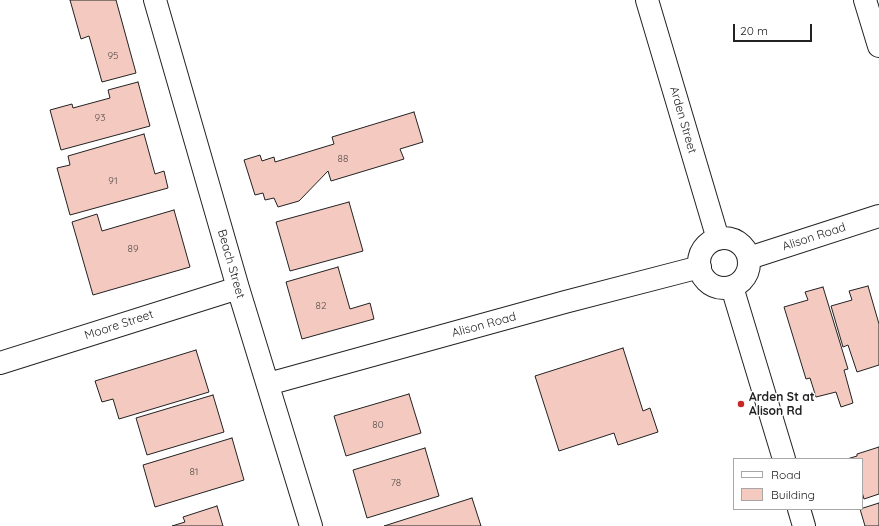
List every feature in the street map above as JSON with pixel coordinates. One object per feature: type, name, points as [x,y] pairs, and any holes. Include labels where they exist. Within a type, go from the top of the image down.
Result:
[{"type":"street","name":"Beach Street","points":[[155,0],[238,288],[311,526]]},
{"type":"street","name":"Arden Street","points":[[647,0],[718,239]]},
{"type":"street","points":[[865,0],[879,46]]},
{"type":"street","name":"Alison Road","points":[[749,258],[879,216]]},
{"type":"street","points":[[724,238],[737,242],[742,246],[749,258],[748,272],[739,284],[732,287],[724,288],[712,284],[702,275],[700,267],[702,253],[711,242],[718,239],[724,238]]},
{"type":"street","name":"Alison Road","points":[[268,384],[565,302],[700,267]]},
{"type":"street","points":[[732,287],[784,458]]},
{"type":"street","name":"Moore Street","points":[[0,363],[238,288]]},
{"type":"street","points":[[799,510],[804,526]]},
{"type":"building","points":[[70,0],[116,0],[136,73],[102,82],[89,36],[81,39]]},
{"type":"building","points":[[138,82],[150,126],[61,150],[50,110],[72,104],[73,108],[110,98],[108,90]]},
{"type":"building","points":[[414,112],[423,142],[400,149],[404,159],[331,181],[328,171],[299,201],[278,207],[274,198],[265,200],[263,193],[255,195],[244,160],[260,155],[262,161],[274,157],[275,162],[334,144],[332,137]]},
{"type":"building","points":[[144,134],[155,174],[164,171],[168,188],[70,215],[57,168],[70,165],[68,156]]},
{"type":"building","points":[[349,202],[363,251],[290,271],[276,222]]},
{"type":"building","points":[[174,210],[190,267],[93,295],[72,222],[97,214],[102,231]]},
{"type":"building","points":[[338,267],[350,309],[370,303],[374,319],[302,339],[286,282]]},
{"type":"building","points":[[868,286],[879,324],[879,365],[857,372],[848,345],[843,347],[831,306],[852,300],[849,291]]},
{"type":"building","points":[[823,287],[848,369],[844,370],[853,403],[841,407],[836,392],[816,397],[810,378],[806,379],[784,307],[808,300],[805,292]]},
{"type":"building","points":[[623,348],[643,411],[650,408],[658,432],[618,445],[614,433],[559,451],[535,376]]},
{"type":"building","points":[[196,350],[209,392],[119,419],[113,399],[102,402],[95,381]]},
{"type":"building","points":[[409,394],[421,433],[346,456],[334,416]]},
{"type":"building","points":[[213,395],[224,432],[147,455],[136,418]]},
{"type":"building","points":[[232,438],[244,480],[155,507],[143,465]]},
{"type":"building","points":[[879,447],[879,494],[864,499],[863,458],[850,458],[857,456],[857,454]]},
{"type":"building","points":[[425,448],[439,496],[367,518],[353,470]]},
{"type":"building","points":[[472,498],[481,526],[384,526]]},
{"type":"building","points":[[879,503],[879,526],[865,526],[860,510],[863,510],[863,508]]},
{"type":"building","points":[[217,506],[223,526],[172,526],[185,522],[183,517]]},
{"type":"place","name":"Arden St at Alison Rd","points":[[741,404]]}]
